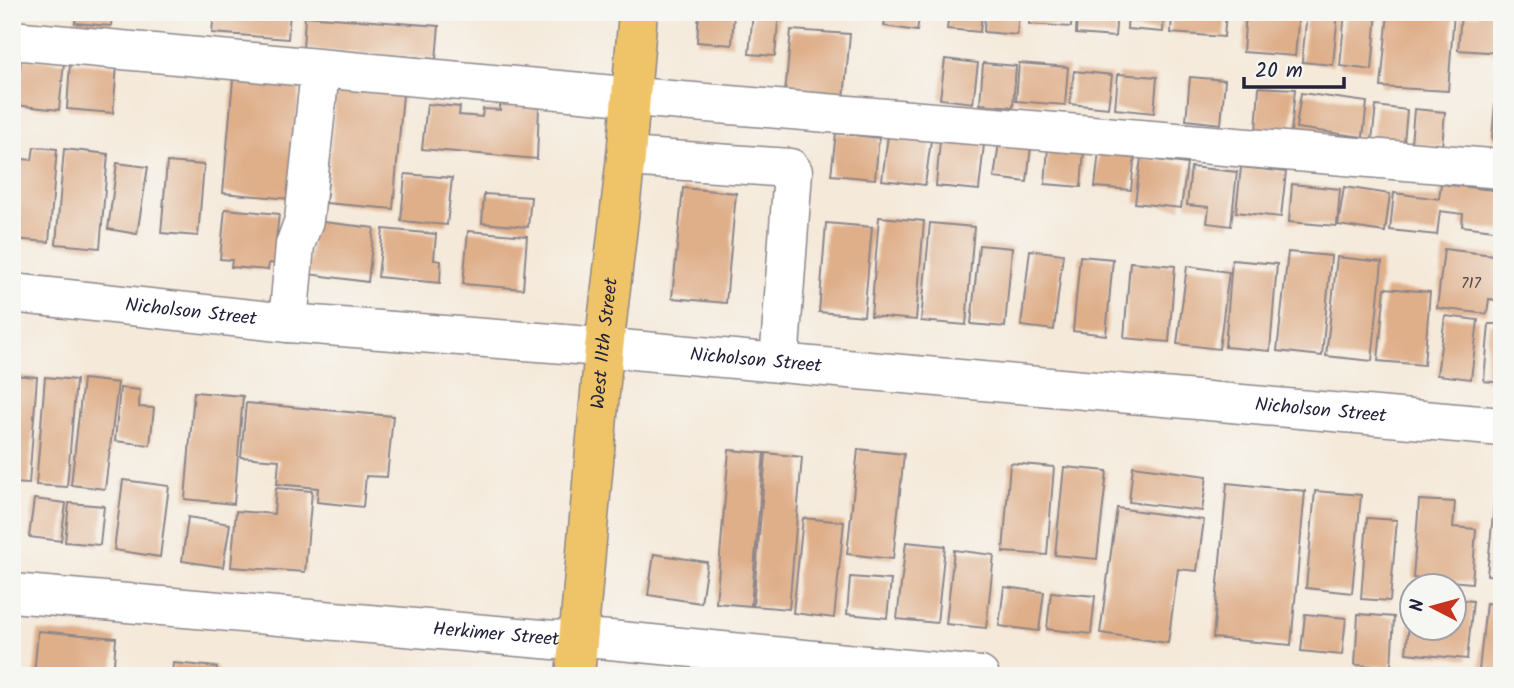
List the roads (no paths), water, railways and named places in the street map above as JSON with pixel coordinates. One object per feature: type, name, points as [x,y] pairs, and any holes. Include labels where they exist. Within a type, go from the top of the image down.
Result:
[{"type":"main road","name":"West 11th Street","points":[[575,676],[604,348],[626,157],[638,12]]},
{"type":"street","points":[[12,40],[630,97],[1502,169]]},
{"type":"street","points":[[288,323],[295,245],[304,220],[317,90]]},
{"type":"street","points":[[626,157],[790,168],[793,172],[779,363]]},
{"type":"street","name":"Nicholson Street","points":[[12,293],[288,323],[1502,427]]},
{"type":"street","name":"Herkimer Street","points":[[12,593],[554,640],[579,638],[980,676]]}]
